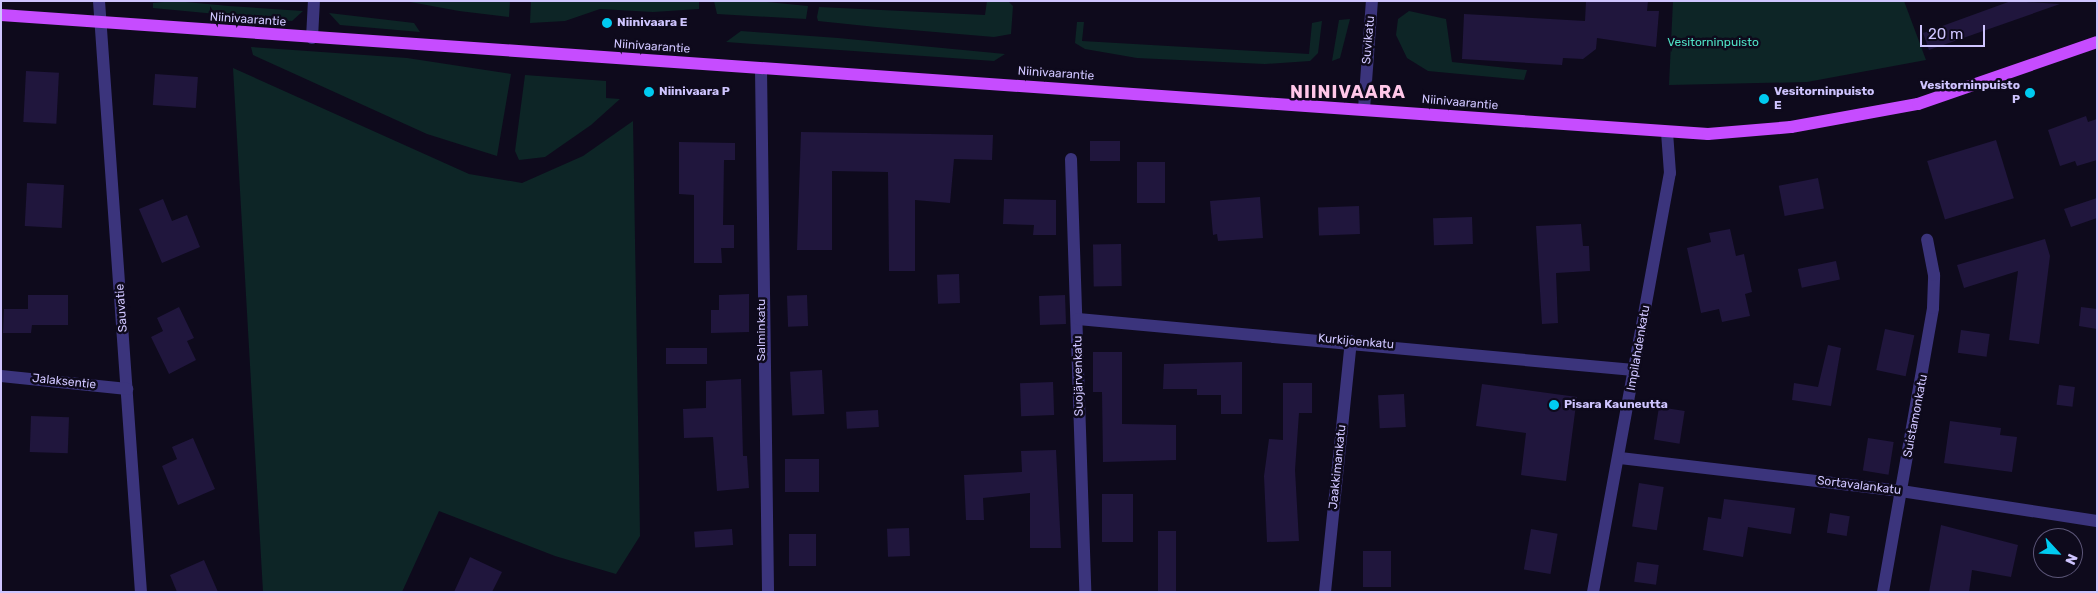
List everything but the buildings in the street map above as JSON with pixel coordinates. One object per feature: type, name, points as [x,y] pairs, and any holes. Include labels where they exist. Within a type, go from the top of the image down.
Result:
[{"type":"main road","name":"Niinivaarantie","points":[[1,15],[101,25],[1364,109],[1708,134],[1790,127],[1901,108],[2097,42]]},
{"type":"street","name":"Sauvatie","points":[[99,1],[141,592]]},
{"type":"street","points":[[312,38],[314,1]]},
{"type":"street","name":"Suvikatu","points":[[1364,109],[1372,1]]},
{"type":"street","name":"Salminkatu","points":[[761,69],[768,592]]},
{"type":"street","name":"Impilahdenkatu","points":[[1594,592],[1620,458],[1670,173],[1667,132]]},
{"type":"street","name":"Suojärvenkatu","points":[[1071,159],[1078,318],[1085,592]]},
{"type":"street","name":"Suistamonkatu","points":[[1883,592],[1933,308],[1934,275],[1927,240]]},
{"type":"street","name":"Kurkijoenkatu","points":[[1078,318],[1351,341],[1634,370]]},
{"type":"street","name":"Jaakkimankatu","points":[[1325,592],[1351,341]]},
{"type":"street","name":"Jalaksentie","points":[[1,376],[127,389]]},
{"type":"street","name":"Sortavalankatu","points":[[1620,458],[1902,491],[2097,520]]},
{"type":"green space","points":[[175,1],[303,11],[292,21],[153,8],[153,3]]},
{"type":"green space","points":[[405,1],[510,1],[509,17],[459,11]]},
{"type":"green space","points":[[531,1],[699,1],[699,9],[653,12],[600,9],[565,21],[530,23]]},
{"type":"green space","points":[[714,1],[757,1],[808,6],[806,19],[717,14]]},
{"type":"green space","points":[[987,1],[1008,1],[1013,6],[1011,34],[994,37],[876,27],[818,21],[817,17],[819,7],[985,15]]},
{"type":"green space","name":"Vesitorninpuisto","points":[[1673,1],[1904,1],[1926,60],[1807,82],[1669,85]]},
{"type":"green space","points":[[1409,11],[1446,19],[1452,62],[1527,70],[1524,80],[1428,71],[1407,58],[1396,35],[1398,19]]},
{"type":"green space","points":[[329,13],[414,23],[420,32],[340,25]]},
{"type":"green space","points":[[1350,19],[1340,58],[1332,61],[1339,20]]},
{"type":"green space","points":[[1322,21],[1318,53],[1310,61],[1265,64],[1137,58],[1085,49],[1075,43],[1077,22],[1084,22],[1082,41],[1309,54],[1312,23]]},
{"type":"green space","points":[[741,31],[1005,54],[994,61],[726,42]]},
{"type":"green space","points":[[251,47],[407,58],[511,74],[497,156],[427,134],[253,55]]},
{"type":"green space","points":[[233,68],[469,174],[522,183],[583,156],[633,121],[640,536],[616,574],[555,556],[439,511],[402,592],[263,592]]},
{"type":"green space","points":[[525,75],[606,81],[606,98],[620,99],[591,125],[545,157],[519,160],[515,151]]},
{"type":"place","name":"Niinivaara E","points":[[607,23]]},
{"type":"place","name":"Niinivaara P","points":[[649,92]]},
{"type":"place","name":"Vesitorninpuisto P","points":[[2030,93]]},
{"type":"place","name":"Vesitorninpuisto E","points":[[1764,99]]},
{"type":"place","name":"Pisara Kauneutta","points":[[1554,405]]},
{"type":"district","name":"NIINIVAARA","points":[[1348,92]]}]
